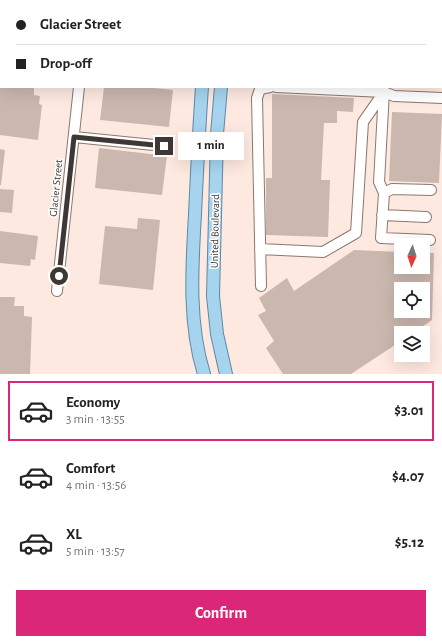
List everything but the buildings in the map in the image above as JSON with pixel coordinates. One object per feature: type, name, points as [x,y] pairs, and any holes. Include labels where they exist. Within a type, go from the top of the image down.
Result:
[{"type":"main road","name":"United Boulevard","points":[[200,89],[192,290],[196,340],[204,374]]},
{"type":"main road","name":"United Boulevard","points":[[221,92],[217,134],[213,296],[217,334],[226,374]]},
{"type":"street","name":"Glacier Street","points":[[57,291],[79,88]]},
{"type":"street","points":[[261,286],[256,98],[260,89],[265,88]]},
{"type":"street","points":[[330,88],[384,89],[394,96],[442,98]]},
{"type":"street","points":[[260,249],[323,252],[356,233],[363,122],[384,89]]},
{"type":"street","points":[[384,89],[379,182],[384,194],[381,238],[394,239]]},
{"type":"street","points":[[74,137],[164,146]]},
{"type":"street","points":[[384,194],[392,189],[431,190]]},
{"type":"street","points":[[382,216],[426,218]]},
{"type":"route","points":[[59,276],[74,137],[164,146]]}]
